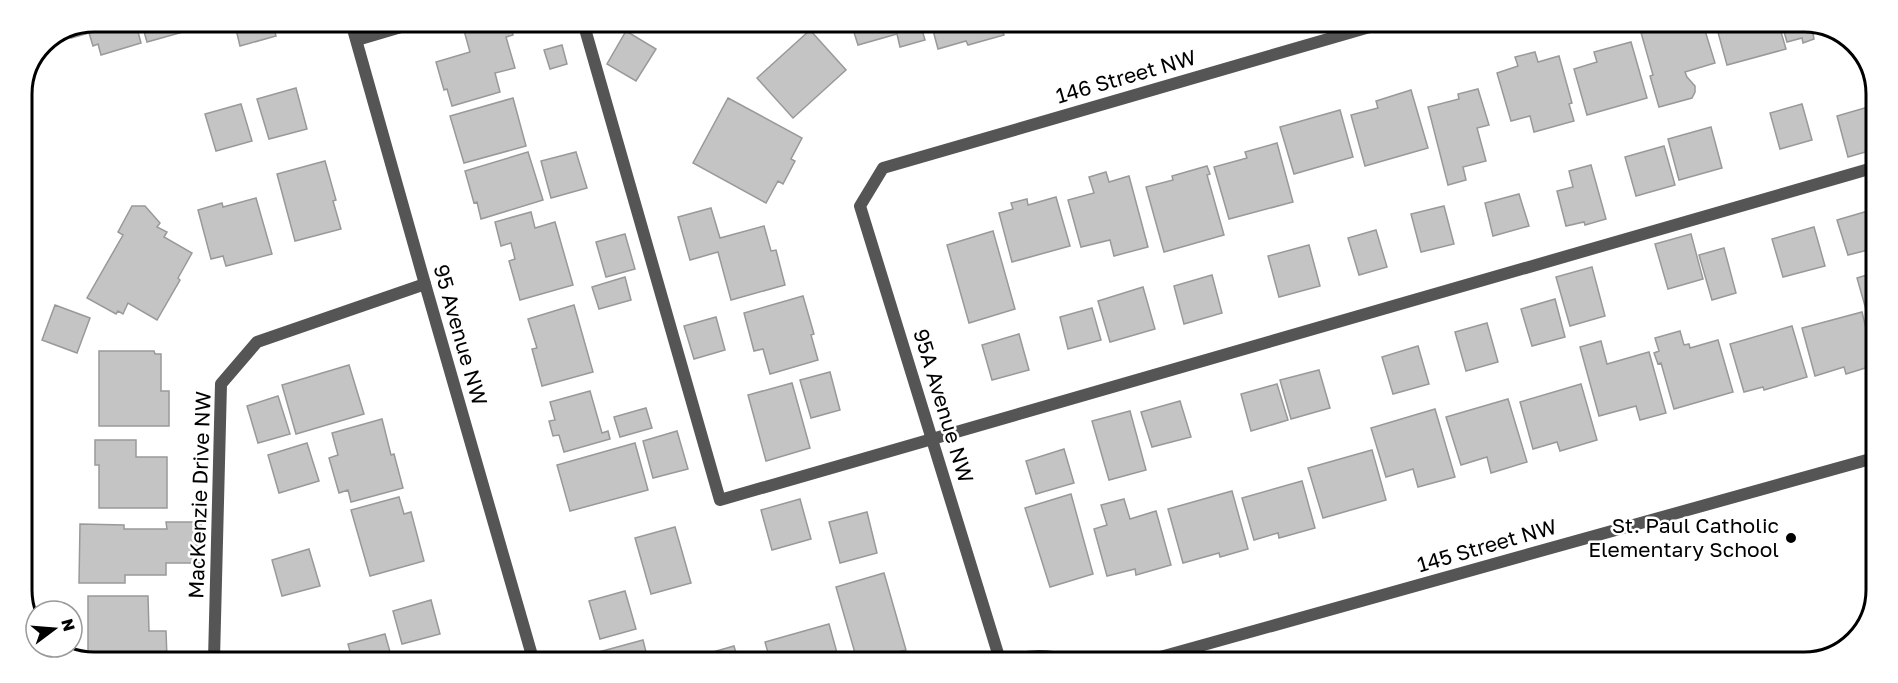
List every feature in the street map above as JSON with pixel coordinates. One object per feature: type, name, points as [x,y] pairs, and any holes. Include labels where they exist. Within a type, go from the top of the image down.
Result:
[{"type":"street","name":"95 Avenue NW","points":[[354,32],[531,652]]},
{"type":"street","points":[[357,40],[384,32]]},
{"type":"street","points":[[586,32],[720,500],[1866,170]]},
{"type":"street","name":"146 Street NW","points":[[883,168],[1352,32]]},
{"type":"street","name":"95A Avenue NW","points":[[883,168],[860,206],[998,652]]},
{"type":"street","name":"MacKenzie Drive NW","points":[[214,652],[221,384],[257,342],[425,284]]},
{"type":"street","name":"145 Street NW","points":[[1178,652],[1866,460]]},
{"type":"building","points":[[138,32],[141,43],[101,55],[98,44],[93,46],[89,33],[71,38],[70,36],[81,33]]},
{"type":"building","points":[[144,32],[183,32],[147,42]]},
{"type":"building","points":[[237,32],[275,32],[276,36],[240,46]]},
{"type":"building","points":[[464,32],[512,32],[513,35],[506,37],[515,68],[495,73],[500,92],[452,106],[447,89],[444,90],[436,62],[470,52]]},
{"type":"building","points":[[625,32],[656,49],[636,81],[607,64]]},
{"type":"building","points":[[808,32],[812,32],[846,70],[793,118],[757,78]]},
{"type":"building","points":[[854,32],[923,32],[925,40],[900,47],[897,34],[858,45]]},
{"type":"building","points":[[933,32],[1003,32],[1004,35],[968,45],[966,41],[938,49]]},
{"type":"building","points":[[1641,32],[1705,32],[1715,63],[1685,72],[1695,86],[1692,98],[1659,107],[1650,76],[1653,75]]},
{"type":"building","points":[[1718,32],[1781,32],[1786,49],[1727,65]]},
{"type":"building","points":[[1784,32],[1816,33],[1813,34],[1814,39],[1803,43],[1802,38],[1787,42]]},
{"type":"building","points":[[1631,42],[1647,98],[1587,115],[1574,69],[1597,62],[1594,52]]},
{"type":"building","points":[[562,45],[567,64],[550,69],[544,50]]},
{"type":"building","points":[[1535,52],[1538,62],[1559,56],[1572,103],[1569,104],[1574,121],[1534,132],[1530,116],[1511,121],[1497,73],[1518,66],[1515,57]]},
{"type":"building","points":[[296,88],[307,129],[269,139],[257,99]]},
{"type":"building","points":[[1478,89],[1489,125],[1477,128],[1486,161],[1463,167],[1466,180],[1448,185],[1428,107],[1459,99],[1458,94]]},
{"type":"building","points":[[1411,90],[1428,148],[1365,166],[1351,115],[1378,108],[1376,101]]},
{"type":"building","points":[[513,98],[526,146],[464,163],[450,116]]},
{"type":"building","points":[[728,98],[802,138],[791,159],[795,161],[783,184],[778,181],[766,203],[693,163]]},
{"type":"building","points":[[241,104],[252,141],[216,151],[205,114]]},
{"type":"building","points":[[1802,104],[1812,140],[1780,149],[1770,113]]},
{"type":"building","points":[[1866,108],[1866,152],[1848,157],[1837,116]]},
{"type":"building","points":[[1340,110],[1353,157],[1294,174],[1280,127]]},
{"type":"building","points":[[1711,127],[1722,168],[1679,180],[1668,139]]},
{"type":"building","points":[[1277,143],[1293,202],[1229,219],[1214,167],[1247,158],[1245,152]]},
{"type":"building","points":[[1664,146],[1675,185],[1636,196],[1625,157]]},
{"type":"building","points":[[528,152],[543,200],[481,219],[465,171]]},
{"type":"building","points":[[576,152],[587,188],[551,198],[541,161]]},
{"type":"building","points":[[325,161],[341,229],[295,241],[277,174]]},
{"type":"building","points":[[1591,165],[1606,219],[1585,225],[1584,222],[1566,226],[1557,191],[1573,187],[1569,171]]},
{"type":"building","points":[[1207,166],[1210,174],[1207,175],[1224,235],[1164,252],[1146,187],[1173,180],[1172,176]]},
{"type":"building","points":[[1106,172],[1109,182],[1129,176],[1148,247],[1114,256],[1110,240],[1081,247],[1068,200],[1094,193],[1089,177]]},
{"type":"building","points":[[1519,194],[1529,226],[1493,236],[1485,203]]},
{"type":"building","points":[[1056,197],[1070,246],[1012,262],[999,213],[1013,209],[1011,203],[1027,199],[1028,205]]},
{"type":"building","points":[[256,198],[272,254],[226,266],[223,256],[211,259],[198,210],[222,203],[223,207]]},
{"type":"building","points":[[132,206],[145,206],[160,223],[157,227],[167,232],[164,237],[192,253],[178,278],[180,280],[157,320],[128,303],[123,314],[118,311],[116,314],[87,298],[123,235],[118,232]]},
{"type":"building","points":[[1444,206],[1454,244],[1421,252],[1411,214]]},
{"type":"building","points":[[711,208],[720,238],[764,226],[771,251],[776,250],[785,285],[731,300],[718,252],[690,260],[678,217]]},
{"type":"building","points":[[531,212],[535,228],[555,222],[573,285],[520,300],[509,261],[515,259],[511,243],[501,246],[495,222]]},
{"type":"building","points":[[1866,212],[1866,250],[1848,255],[1837,220]]},
{"type":"building","points":[[1814,227],[1825,266],[1783,277],[1772,239]]},
{"type":"building","points":[[1376,230],[1387,267],[1359,275],[1348,238]]},
{"type":"building","points":[[993,231],[1015,309],[969,323],[947,245]]},
{"type":"building","points":[[625,234],[635,269],[606,277],[596,242]]},
{"type":"building","points":[[1691,234],[1703,279],[1668,289],[1655,244]]},
{"type":"building","points":[[1309,245],[1320,286],[1279,297],[1268,256]]},
{"type":"building","points":[[1724,248],[1736,293],[1712,300],[1699,255]]},
{"type":"building","points":[[1592,267],[1605,316],[1570,326],[1556,277]]},
{"type":"building","points":[[1212,275],[1222,313],[1184,324],[1174,286]]},
{"type":"building","points":[[1866,275],[1866,310],[1857,278]]},
{"type":"building","points":[[625,277],[631,300],[599,309],[592,287]]},
{"type":"building","points":[[1143,287],[1155,329],[1110,342],[1098,301]]},
{"type":"building","points":[[803,296],[814,334],[811,335],[818,360],[770,374],[763,349],[754,351],[744,313]]},
{"type":"building","points":[[1555,299],[1565,337],[1532,346],[1521,309]]},
{"type":"building","points":[[55,305],[90,318],[77,353],[42,340]]},
{"type":"building","points":[[574,305],[593,372],[542,386],[532,349],[537,348],[528,319]]},
{"type":"building","points":[[1092,308],[1101,340],[1068,349],[1060,317]]},
{"type":"building","points":[[1862,312],[1866,328],[1866,368],[1846,374],[1844,367],[1815,376],[1802,328]]},
{"type":"building","points":[[716,317],[725,350],[694,359],[684,326]]},
{"type":"building","points":[[1487,323],[1498,362],[1466,371],[1455,332]]},
{"type":"building","points":[[1792,326],[1807,377],[1764,390],[1763,387],[1744,392],[1730,344]]},
{"type":"building","points":[[1680,331],[1684,345],[1689,344],[1690,348],[1718,340],[1733,392],[1674,409],[1661,363],[1658,364],[1654,353],[1659,351],[1655,338]]},
{"type":"building","points":[[1019,334],[1029,370],[992,380],[982,345]]},
{"type":"building","points":[[1601,341],[1607,364],[1649,352],[1666,413],[1640,420],[1636,406],[1599,416],[1580,347]]},
{"type":"building","points":[[1418,346],[1429,384],[1393,394],[1382,357]]},
{"type":"building","points":[[99,351],[154,351],[155,354],[161,354],[161,391],[169,391],[169,426],[99,426]]},
{"type":"building","points":[[349,365],[364,414],[296,434],[282,385]]},
{"type":"building","points":[[1319,370],[1330,408],[1291,419],[1280,380]]},
{"type":"building","points":[[830,372],[840,410],[811,418],[800,380]]},
{"type":"building","points":[[792,383],[810,448],[766,461],[748,395]]},
{"type":"building","points":[[1277,384],[1288,420],[1251,431],[1241,394]]},
{"type":"building","points":[[1581,384],[1597,440],[1560,451],[1557,442],[1533,449],[1520,402]]},
{"type":"building","points":[[590,391],[602,433],[608,431],[610,439],[564,452],[559,435],[553,436],[549,421],[555,420],[550,402]]},
{"type":"building","points":[[278,396],[290,434],[258,443],[247,406]]},
{"type":"building","points":[[1508,399],[1527,462],[1491,473],[1487,457],[1461,465],[1446,417]]},
{"type":"building","points":[[1180,401],[1191,437],[1152,447],[1141,412]]},
{"type":"building","points":[[646,408],[652,428],[620,437],[614,417]]},
{"type":"building","points":[[1435,409],[1455,477],[1418,487],[1413,469],[1386,477],[1371,428]]},
{"type":"building","points":[[1130,411],[1146,470],[1109,480],[1092,421]]},
{"type":"building","points":[[382,419],[391,455],[394,454],[403,488],[351,502],[348,490],[339,493],[329,458],[338,455],[332,433]]},
{"type":"building","points":[[677,431],[688,469],[653,478],[643,441]]},
{"type":"building","points":[[95,440],[136,440],[136,457],[167,457],[167,508],[99,508],[99,465],[95,465]]},
{"type":"building","points":[[307,443],[319,481],[279,493],[268,455]]},
{"type":"building","points":[[635,443],[648,490],[570,511],[557,465]]},
{"type":"building","points":[[1064,449],[1074,483],[1036,494],[1026,461]]},
{"type":"building","points":[[1372,450],[1386,500],[1323,518],[1308,468]]},
{"type":"building","points":[[1302,481],[1315,528],[1279,538],[1278,533],[1254,540],[1242,498]]},
{"type":"building","points":[[1232,491],[1248,549],[1220,557],[1219,553],[1183,563],[1168,509]]},
{"type":"building","points":[[1071,494],[1093,574],[1050,587],[1025,508]]},
{"type":"building","points":[[399,497],[404,514],[411,512],[424,561],[370,576],[351,510]]},
{"type":"building","points":[[800,499],[811,539],[772,550],[761,510]]},
{"type":"building","points":[[1124,499],[1130,519],[1156,511],[1171,565],[1136,575],[1135,569],[1107,576],[1094,529],[1107,525],[1101,505]]},
{"type":"building","points":[[867,512],[877,553],[840,563],[829,522]]},
{"type":"building","points":[[166,522],[201,522],[201,563],[166,563],[166,575],[125,575],[125,583],[79,583],[80,524],[124,525],[124,529],[167,529]]},
{"type":"building","points":[[675,527],[691,583],[651,594],[635,538]]},
{"type":"building","points":[[309,549],[320,586],[282,596],[272,560]]},
{"type":"building","points":[[884,573],[906,650],[855,652],[836,587]]},
{"type":"building","points":[[625,591],[636,629],[600,639],[589,601]]},
{"type":"building","points":[[88,596],[148,596],[149,631],[166,631],[167,652],[88,651]]},
{"type":"building","points":[[431,600],[440,634],[402,644],[393,611]]},
{"type":"building","points":[[829,624],[837,652],[768,652],[765,642]]},
{"type":"building","points":[[385,634],[390,652],[350,652],[348,644]]},
{"type":"building","points":[[643,640],[646,652],[599,652]]},
{"type":"building","points":[[734,646],[736,652],[713,652]]},
{"type":"place","name":"St. Paul Catholic Elementary School","points":[[1791,538]]}]
